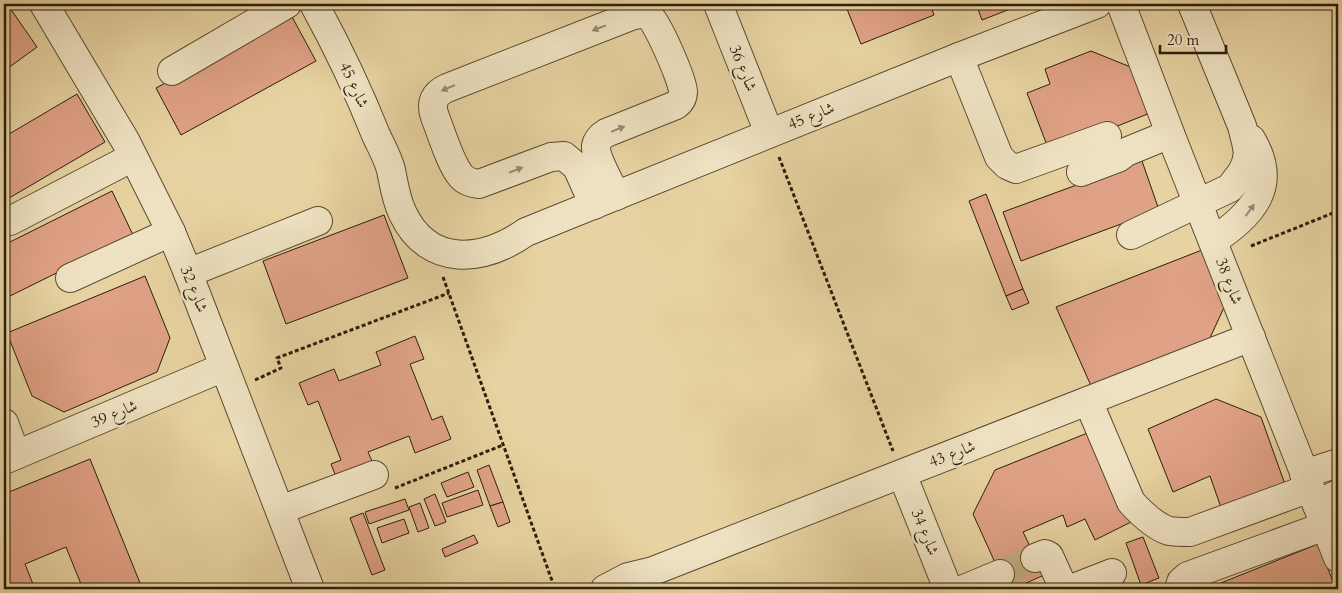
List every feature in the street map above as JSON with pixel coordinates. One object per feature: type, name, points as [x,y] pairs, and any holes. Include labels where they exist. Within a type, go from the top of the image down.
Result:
[{"type":"street","name":"شارع 32","points":[[44,4],[133,157],[171,232],[310,589]]},
{"type":"street","points":[[172,71],[286,4]]},
{"type":"street","name":"شارع 45","points":[[314,4],[360,96],[390,168],[394,191],[405,218],[414,232],[433,247],[452,254],[467,256],[483,253],[505,245],[526,232],[769,133],[1097,4]]},
{"type":"street","name":"شارع 36","points":[[718,4],[769,133]]},
{"type":"street","name":"شارع 38","points":[[1121,4],[1199,209],[1319,497],[1338,558]]},
{"type":"street","points":[[1133,240],[1199,209],[1230,188],[1242,172],[1248,152],[1242,126],[1192,4]]},
{"type":"street","points":[[644,15],[650,17],[658,28],[682,85],[683,96],[676,105],[606,133],[598,140],[596,147],[605,200],[577,167],[564,156],[551,157],[479,184],[461,177],[434,117],[432,110],[435,96],[447,88],[631,16],[644,15]]},
{"type":"street","points":[[959,57],[999,157],[1016,169],[1113,147],[1126,152],[1172,138]]},
{"type":"street","points":[[1216,249],[1254,205],[1262,183],[1260,157],[1252,140],[1242,126]]},
{"type":"street","points":[[568,158],[596,147]]},
{"type":"street","points":[[1081,172],[1113,147]]},
{"type":"street","points":[[10,220],[133,157]]},
{"type":"street","name":"شارع 45","points":[[390,168],[419,215],[440,231],[452,236],[481,240],[526,232]]},
{"type":"street","points":[[188,273],[318,221]]},
{"type":"street","points":[[70,278],[171,232]]},
{"type":"street","name":"شارع 43","points":[[605,589],[628,577],[653,571],[1251,337]]},
{"type":"street","name":"شارع 39","points":[[10,458],[229,378]]},
{"type":"street","points":[[1088,401],[1130,502],[1148,519],[1170,531],[1190,532],[1319,497]]},
{"type":"street","points":[[4,423],[10,458]]},
{"type":"street","points":[[1178,589],[1181,582],[1188,576],[1319,497],[1338,463]]},
{"type":"street","name":"شارع 34","points":[[902,474],[948,589]]},
{"type":"street","points":[[280,510],[374,475]]},
{"type":"street","points":[[1035,558],[1048,554],[1064,589]]},
{"type":"street","name":"شارع 43","points":[[628,589],[653,571]]},
{"type":"street","points":[[1071,589],[1112,573]]},
{"type":"street","points":[[964,589],[1000,574]]},
{"type":"path","points":[[769,133],[902,474]]},
{"type":"path","points":[[1216,249],[1338,211]]},
{"type":"path","points":[[433,247],[555,589]]},
{"type":"path","points":[[229,378],[281,368],[277,358],[449,293]]},
{"type":"building","points":[[845,4],[930,4],[934,15],[861,44]]},
{"type":"building","points":[[976,4],[1023,4],[982,20]]},
{"type":"building","points":[[1331,4],[1338,4],[1338,23]]},
{"type":"building","points":[[10,8],[37,47],[4,71],[4,13]]},
{"type":"building","points":[[291,15],[316,61],[181,135],[156,88]]},
{"type":"building","points":[[1091,51],[1133,68],[1150,113],[1050,153],[1027,93],[1050,84],[1045,69]]},
{"type":"building","points":[[77,94],[105,142],[4,201],[4,137]]},
{"type":"building","points":[[1142,161],[1159,210],[1021,261],[1003,212]]},
{"type":"building","points":[[112,191],[133,235],[4,299],[4,245]]},
{"type":"building","points":[[986,194],[1023,289],[1006,296],[969,201]]},
{"type":"building","points":[[384,215],[408,278],[286,324],[263,261]]},
{"type":"building","points":[[1202,250],[1227,301],[1209,340],[1092,388],[1056,307]]},
{"type":"building","points":[[145,276],[170,338],[157,372],[64,412],[32,396],[7,333]]},
{"type":"building","points":[[1023,289],[1029,303],[1012,310],[1006,296]]},
{"type":"building","points":[[415,336],[424,359],[410,364],[432,420],[442,416],[451,439],[415,453],[409,436],[368,452],[375,468],[338,482],[331,464],[341,460],[318,401],[308,405],[299,383],[334,369],[339,381],[381,365],[376,352]]},
{"type":"building","points":[[1216,399],[1261,417],[1287,490],[1224,516],[1210,476],[1173,492],[1148,429]]},
{"type":"building","points":[[1095,430],[1131,522],[1095,540],[1085,519],[1067,527],[1063,515],[1023,532],[1044,575],[1013,589],[1007,589],[973,514],[995,470]]},
{"type":"building","points":[[90,459],[142,588],[83,589],[66,547],[25,564],[35,589],[4,589],[4,494]]},
{"type":"building","points":[[489,465],[503,502],[490,506],[477,470]]},
{"type":"building","points":[[468,472],[474,487],[447,497],[441,483]]},
{"type":"building","points":[[478,490],[483,505],[447,517],[442,503]]},
{"type":"building","points":[[435,494],[446,522],[435,526],[424,499]]},
{"type":"building","points":[[405,499],[409,510],[369,524],[365,512]]},
{"type":"building","points":[[503,502],[510,522],[498,527],[490,506]]},
{"type":"building","points":[[420,503],[429,528],[418,532],[409,507]]},
{"type":"building","points":[[363,513],[385,570],[372,575],[350,518]]},
{"type":"building","points":[[404,519],[409,533],[382,543],[377,528]]},
{"type":"building","points":[[474,535],[478,543],[445,557],[442,549]]},
{"type":"building","points":[[1143,537],[1159,578],[1141,585],[1126,543]]},
{"type":"building","points":[[1318,544],[1336,589],[1206,589]]},
{"type":"tunnel","points":[[1000,574],[1035,558]]}]
